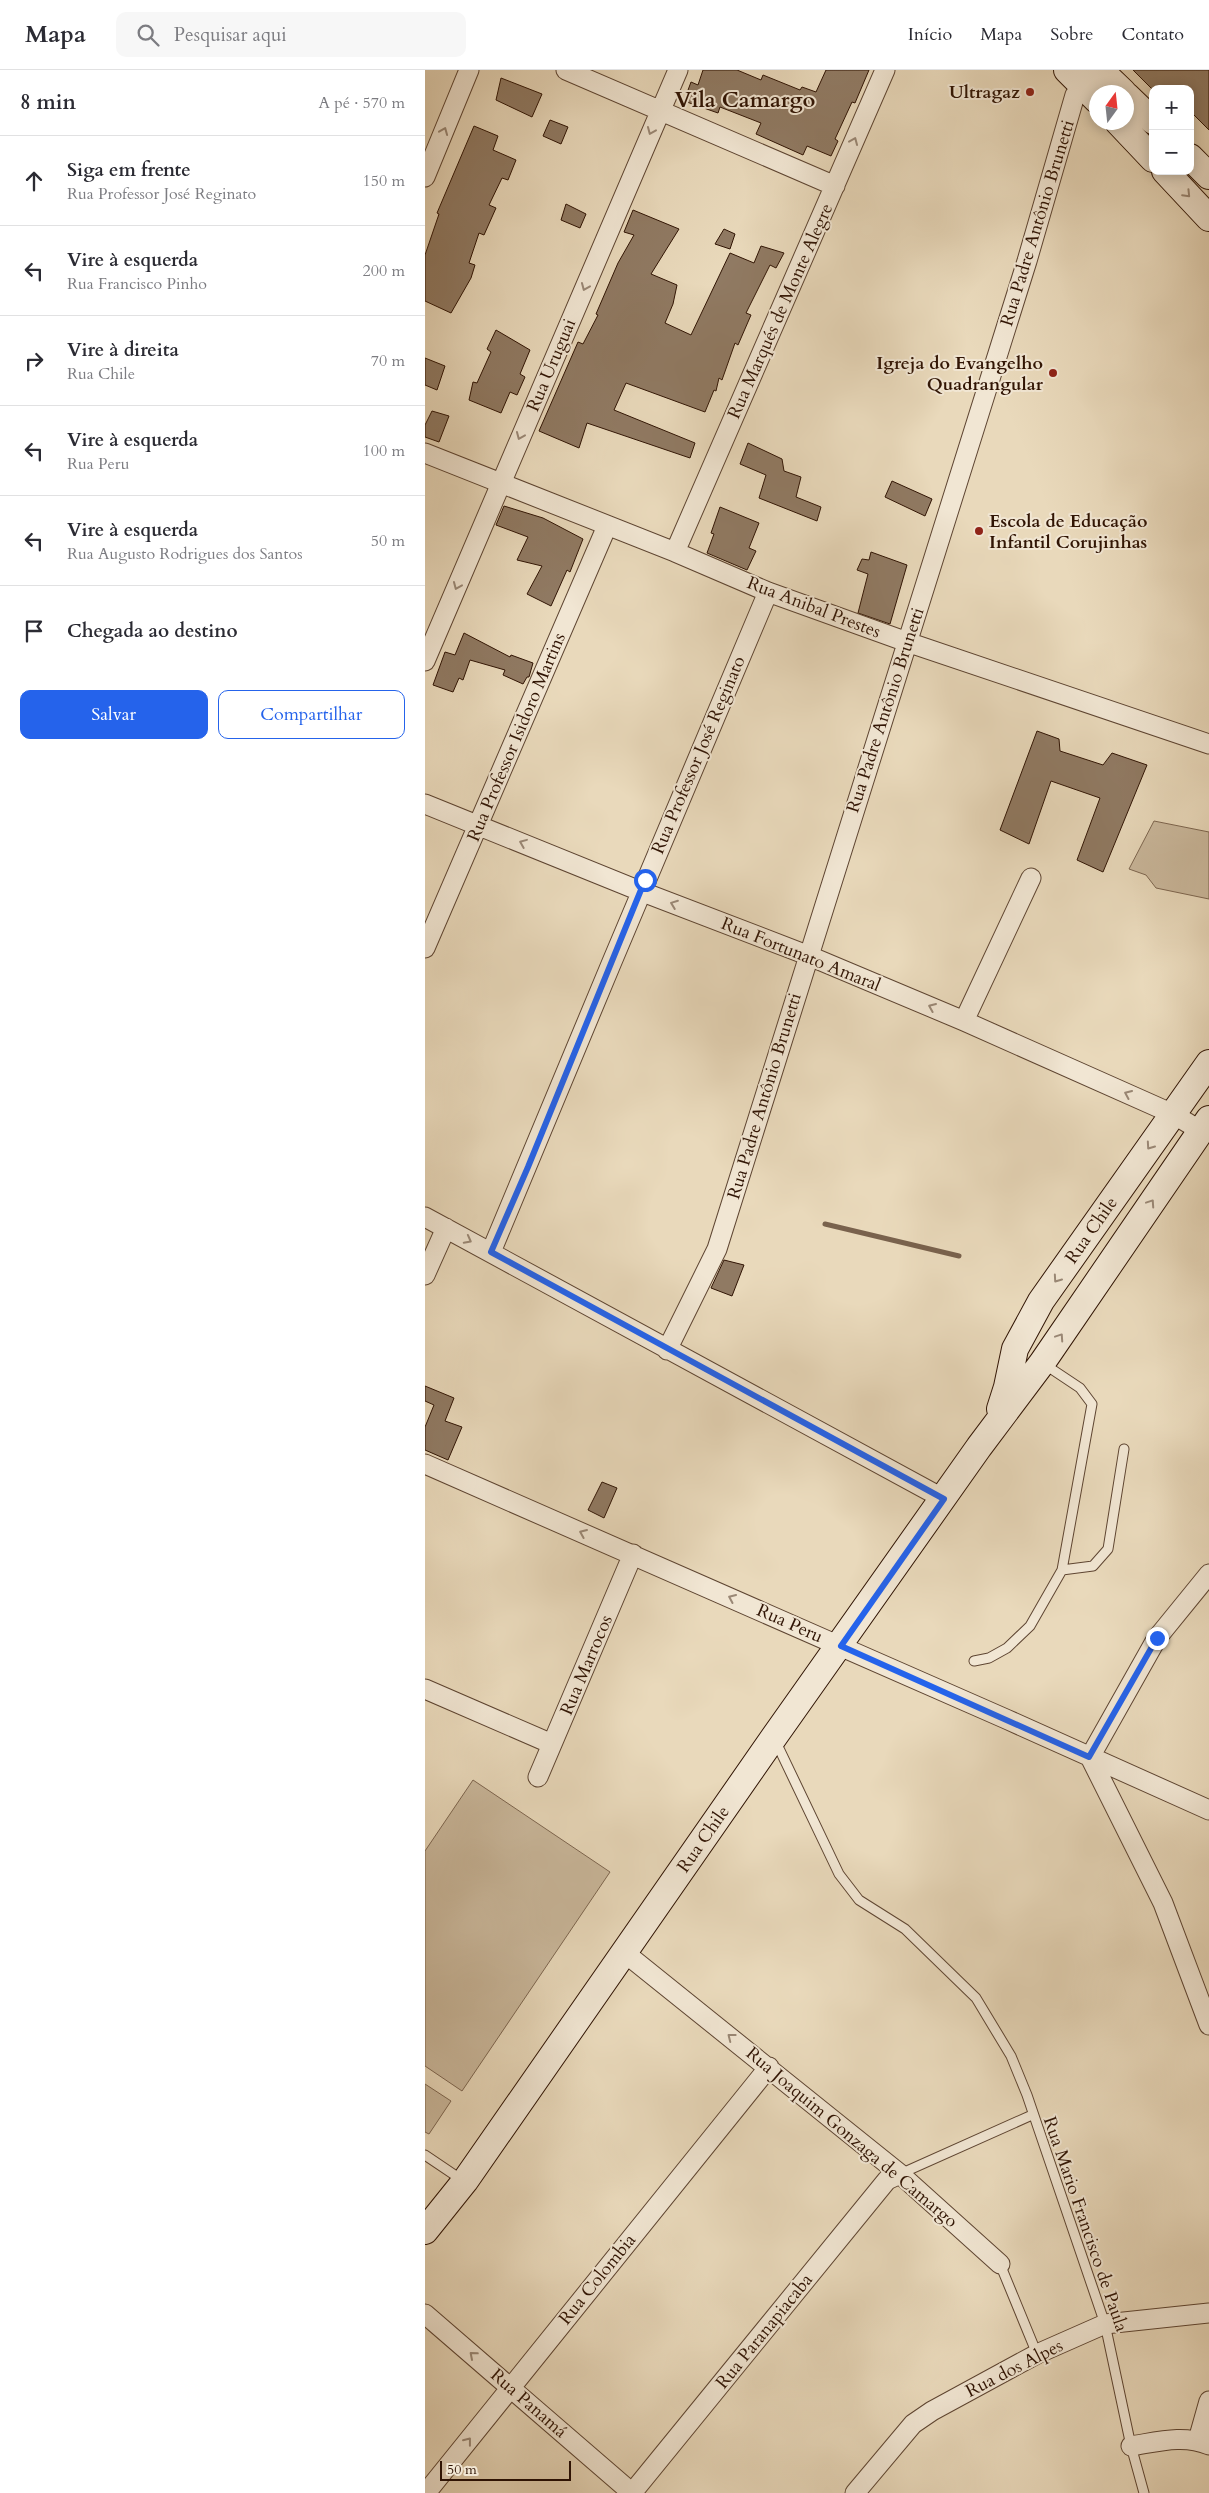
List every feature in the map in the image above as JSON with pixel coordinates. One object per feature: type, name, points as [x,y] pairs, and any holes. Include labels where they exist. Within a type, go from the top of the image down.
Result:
[{"type":"main road","points":[[1088,79],[1104,85]]},
{"type":"main road","points":[[1134,103],[1149,117]]},
{"type":"main road","points":[[1126,130],[1149,155]]},
{"type":"main road","points":[[1194,162],[1209,176]]},
{"type":"main road","points":[[1169,175],[1209,218]]},
{"type":"main road","name":"Rua Chile","points":[[979,1447],[1004,1400],[1015,1349],[1041,1301],[1209,1063]]},
{"type":"main road","name":"Rua Chile","points":[[425,2231],[465,2182],[979,1447],[1042,1363],[1205,1125]]},
{"type":"main road","points":[[1015,1349],[1019,1364],[1031,1367],[1042,1363]]},
{"type":"street","points":[[425,176],[469,70]]},
{"type":"street","points":[[566,70],[835,186]]},
{"type":"street","name":"Rua Uruguai","points":[[425,661],[659,110],[678,70]]},
{"type":"street","name":"Rua Marqués de Monte Alegre","points":[[675,552],[885,70]]},
{"type":"street","name":"Rua Padre Antônio Brunetti","points":[[667,1350],[717,1249],[807,955],[1027,261],[1075,95],[1088,79]]},
{"type":"street","name":"Rua Anibal Prestes","points":[[425,453],[675,552],[768,592],[907,642],[1209,744]]},
{"type":"street","name":"Rua Professor Isidoro Martins","points":[[425,948],[607,526]]},
{"type":"street","name":"Rua Professor José Reginato","points":[[491,1252],[528,1167],[640,891],[768,592]]},
{"type":"street","name":"Rua Fortunato Amaral","points":[[425,804],[640,891],[807,955],[964,1021],[1173,1114]]},
{"type":"street","points":[[964,1021],[1031,878]]},
{"type":"street","name":"Rua Chile","points":[[1173,1114],[1205,1125]]},
{"type":"street","points":[[425,1217],[944,1499]]},
{"type":"street","points":[[425,1275],[446,1228]]},
{"type":"street","name":"Rua Peru","points":[[425,1464],[633,1554],[1209,1810]]},
{"type":"street","name":"Rua Marrocos","points":[[538,1777],[633,1554]]},
{"type":"street","points":[[1209,1574],[1157,1638],[1089,1757],[1163,1903],[1209,2025]]},
{"type":"street","points":[[425,1689],[552,1744]]},
{"type":"street","name":"Rua Joaquim Gonzaga de Camargo","points":[[625,1953],[900,2174],[1000,2264]]},
{"type":"street","name":"Rua Colombia","points":[[427,2493],[510,2387],[769,2067]]},
{"type":"street","name":"Rua Paranapiacaba","points":[[632,2493],[887,2180],[900,2174]]},
{"type":"street","name":"Rua dos Alpes","points":[[863,2490],[913,2424],[933,2410],[1037,2354],[1105,2324],[1209,2313]]},
{"type":"street","name":"Rua Panamá","points":[[425,2314],[632,2493]]},
{"type":"street","points":[[1131,2446],[1182,2439],[1204,2443],[1209,2401]]},
{"type":"lane","points":[[973,1661],[989,1658],[1007,1648],[1029,1626],[1062,1570],[1092,1404],[1080,1388],[1042,1363]]},
{"type":"lane","points":[[1062,1570],[1093,1566],[1107,1549],[1124,1449]]},
{"type":"lane","name":"Rua Mario Francisco de Paula","points":[[774,1738],[839,1874],[859,1900],[905,1929],[976,1998],[1011,2056],[1027,2095],[1032,2115],[1105,2324],[1143,2493]]},
{"type":"lane","points":[[900,2174],[1032,2115]]},
{"type":"lane","points":[[425,2155],[465,2182]]},
{"type":"lane","name":"Rua Joaquim Gonzaga de Camargo","points":[[1000,2264],[1037,2354]]},
{"type":"shaded area","points":[[1154,821],[1209,832],[1209,899],[1156,888],[1146,875],[1129,869]]},
{"type":"shaded area","points":[[473,1780],[610,1872],[462,2091],[425,2066],[425,1851]]},
{"type":"shaded area","points":[[425,2084],[451,2101],[429,2134],[425,2132]]},
{"type":"building","points":[[703,70],[737,70],[761,80],[763,75],[800,90],[802,87],[816,92],[826,70],[869,70],[855,103],[852,102],[835,139],[838,141],[831,156],[807,146],[803,155],[756,134],[761,123],[720,107],[718,113],[684,101],[691,82],[698,85]]},
{"type":"building","points":[[1133,70],[1209,70],[1209,130],[1194,115],[1194,85],[1149,86]]},
{"type":"building","points":[[501,78],[542,94],[532,117],[496,100]]},
{"type":"building","points":[[550,120],[568,127],[561,144],[543,136]]},
{"type":"building","points":[[474,126],[498,136],[493,150],[516,160],[508,180],[502,178],[489,205],[496,208],[484,235],[479,233],[469,263],[475,265],[471,278],[451,313],[425,301],[425,255],[439,214],[437,213]]},
{"type":"building","points":[[566,204],[586,214],[580,228],[561,220]]},
{"type":"building","points":[[633,210],[679,229],[651,274],[677,285],[673,304],[665,323],[691,335],[730,253],[754,263],[761,246],[784,253],[776,268],[770,265],[746,313],[751,315],[738,345],[735,343],[722,380],[719,378],[716,391],[714,390],[705,412],[626,383],[614,410],[695,443],[690,458],[587,423],[579,448],[539,431],[578,342],[583,344],[598,315],[596,314],[618,263],[634,235],[624,232]]},
{"type":"building","points":[[724,229],[735,234],[730,249],[715,244]]},
{"type":"building","points":[[496,330],[530,350],[520,374],[525,377],[517,395],[510,392],[501,413],[469,400],[473,382],[477,383],[491,352],[487,349]]},
{"type":"building","points":[[425,358],[445,366],[437,390],[425,385]]},
{"type":"building","points":[[432,411],[449,416],[439,442],[425,437],[425,425]]},
{"type":"building","points":[[748,443],[782,459],[784,471],[801,477],[796,497],[821,507],[817,521],[759,498],[766,475],[740,464]]},
{"type":"building","points":[[892,481],[932,499],[925,516],[885,497]]},
{"type":"building","points":[[504,506],[543,518],[583,539],[570,572],[567,570],[551,606],[527,594],[542,566],[517,560],[528,537],[496,525]]},
{"type":"building","points":[[720,507],[759,523],[749,548],[756,551],[747,570],[707,553],[714,534],[711,533]]},
{"type":"building","points":[[871,552],[907,565],[890,624],[858,613],[868,574],[857,570],[862,559],[869,560]]},
{"type":"building","points":[[464,633],[510,657],[511,655],[533,663],[529,677],[527,677],[523,684],[503,675],[505,670],[470,660],[463,680],[459,678],[453,692],[433,685],[445,652],[455,655]]},
{"type":"building","points":[[1037,731],[1059,739],[1060,751],[1103,765],[1112,753],[1147,765],[1103,872],[1077,860],[1100,798],[1051,781],[1029,844],[1000,830]]},
{"type":"building","points":[[724,1260],[744,1265],[732,1296],[711,1288]]},
{"type":"building","points":[[425,1386],[454,1398],[445,1421],[462,1427],[448,1460],[425,1450],[425,1427],[434,1405],[425,1401]]},
{"type":"building","points":[[602,1482],[617,1488],[604,1518],[588,1510]]},
{"type":"waterway","points":[[825,1224],[959,1256]]},
{"type":"place","name":"Ultragaz","points":[[1030,92]]},
{"type":"place","name":"Igreja do Evangelho Quadrangular","points":[[1053,373]]},
{"type":"place","name":"Escola de Educação Infantil Corujinhas","points":[[979,531]]},
{"type":"district","name":"Vila Camargo","points":[[745,99]]},
{"type":"route","points":[[645,880],[528,1167],[491,1252],[667,1350],[944,1499],[841,1646],[1089,1757],[1157,1638]]}]
